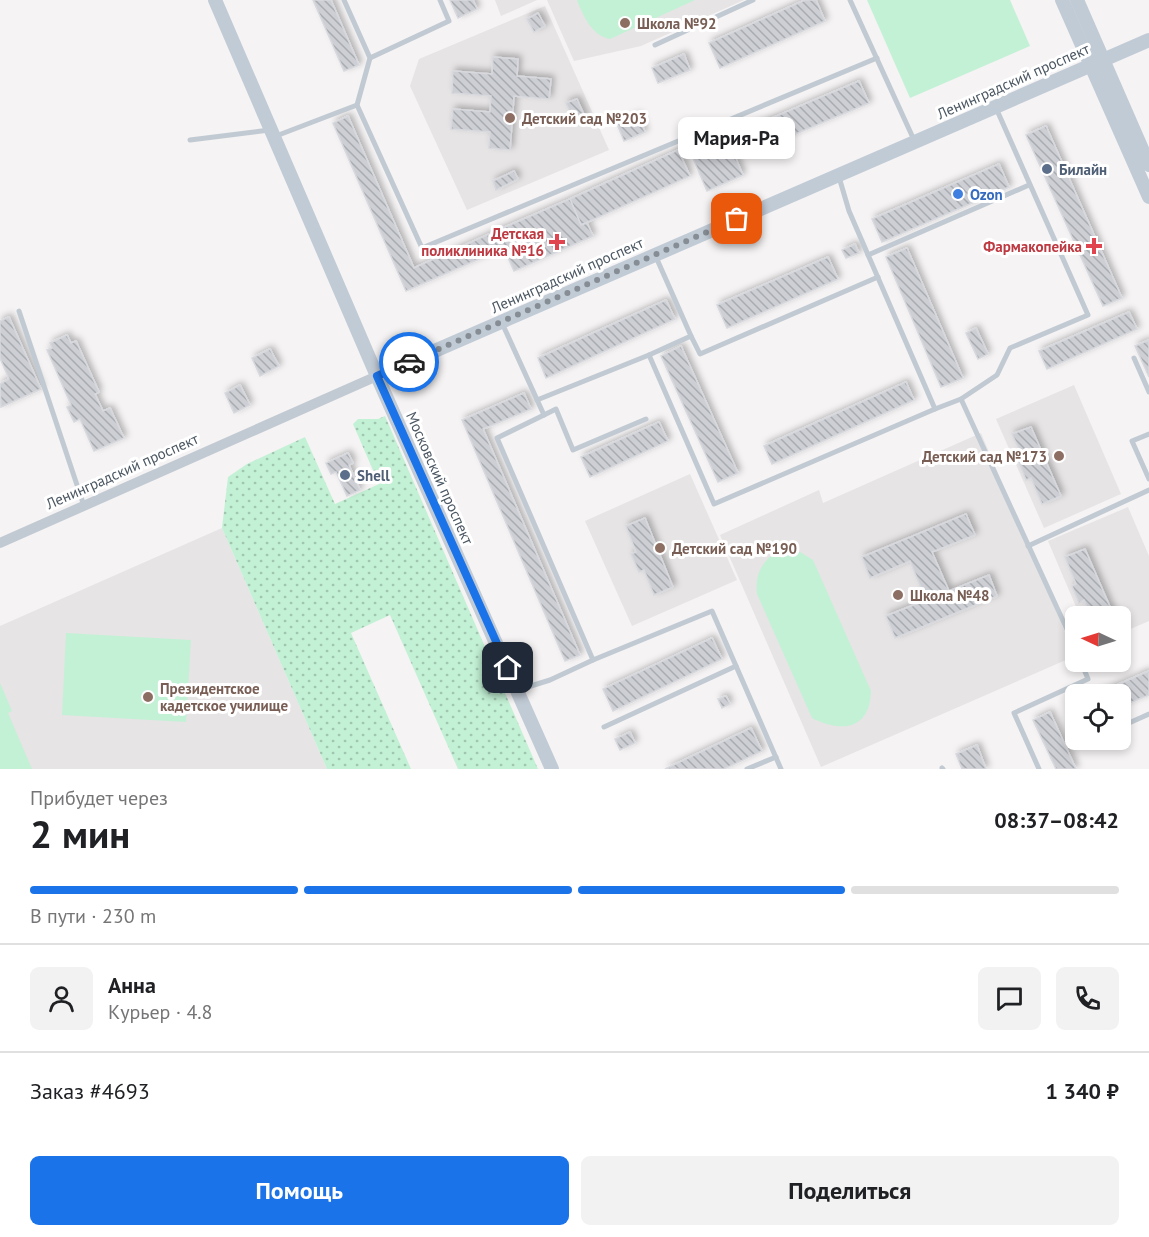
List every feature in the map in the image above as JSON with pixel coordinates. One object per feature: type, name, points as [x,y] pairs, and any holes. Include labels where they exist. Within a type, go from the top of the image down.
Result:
[{"type":"street","name":"Московский проспект","points":[[216,0],[377,376],[552,769]]},
{"type":"street","points":[[1062,0],[1097,62],[1149,165]]},
{"type":"street","points":[[1077,0],[1097,62],[1149,197]]},
{"type":"street","name":"Ленинградский проспект","points":[[0,543],[1149,40]]},
{"type":"lane","points":[[344,0],[370,58],[357,105],[422,248],[877,58]]},
{"type":"lane","points":[[370,58],[449,21],[440,0]]},
{"type":"lane","points":[[655,45],[753,0]]},
{"type":"lane","points":[[850,0],[915,142]]},
{"type":"lane","points":[[190,140],[273,133],[357,105]]},
{"type":"lane","points":[[649,355],[714,504],[961,399],[997,375],[1010,348],[1088,315],[995,107]]},
{"type":"lane","points":[[838,175],[849,211],[935,409]]},
{"type":"lane","points":[[868,255],[1029,185]]},
{"type":"lane","points":[[655,255],[700,354],[878,277]]},
{"type":"lane","points":[[19,310],[84,506]]},
{"type":"lane","points":[[502,322],[544,415]]},
{"type":"lane","points":[[537,399],[691,336]]},
{"type":"lane","points":[[1134,358],[1149,392]]},
{"type":"lane","points":[[961,399],[1065,625]]},
{"type":"lane","points":[[593,660],[497,438],[556,409],[573,450],[646,419]]},
{"type":"lane","points":[[1149,434],[1132,441],[1149,479]]},
{"type":"lane","points":[[1028,546],[1149,490]]},
{"type":"lane","points":[[518,690],[550,680],[712,610],[781,769]]},
{"type":"lane","points":[[604,727],[736,666]]},
{"type":"lane","points":[[1039,769],[1014,713],[1088,679],[1085,672]]},
{"type":"lane","points":[[1131,722],[1149,714]]},
{"type":"lane","points":[[747,769],[776,757]]},
{"type":"shaded area","points":[[495,0],[537,0],[501,16]]},
{"type":"shaded area","name":"Школа №92","points":[[547,0],[744,0],[641,46],[574,61]]},
{"type":"shaded area","name":"Детский сад №203","points":[[545,6],[609,150],[467,210],[410,86],[419,59]]},
{"type":"shaded area","name":"Детский сад №173","points":[[1074,385],[1121,494],[1044,528],[996,419]]},
{"type":"shaded area","name":"Школа №48","points":[[981,433],[1065,632],[1065,660],[821,767],[720,535],[819,490],[823,503]]},
{"type":"shaded area","name":"Детский сад №190","points":[[690,474],[737,580],[632,626],[585,521]]},
{"type":"shaded area","points":[[1128,507],[1149,556],[1149,621],[1131,629],[1131,606],[1076,606],[1048,541]]},
{"type":"shaded area","name":"Президентское кадетское училище","points":[[222,528],[327,769],[0,769],[0,626]]},
{"type":"green space","points":[[577,0],[695,0],[610,39],[593,30],[585,19]]},
{"type":"green space","points":[[867,0],[1010,0],[1030,46],[910,98]]},
{"type":"green space","points":[[385,416],[538,769],[458,769],[390,615],[351,633],[411,769],[327,769],[222,528],[228,477],[247,464],[305,437],[335,504],[379,484],[353,424],[358,419],[378,419]]},
{"type":"green space","points":[[777,551],[800,552],[813,560],[871,691],[865,714],[860,721],[852,725],[833,726],[812,718],[757,594],[760,570]]},
{"type":"green space","points":[[66,633],[191,640],[186,722],[62,715]]},
{"type":"green space","points":[[0,683],[12,711],[8,713],[32,769],[0,769]]},
{"type":"building","points":[[313,0],[331,0],[359,65],[344,71]]},
{"type":"building","points":[[450,0],[473,0],[477,9],[458,18]]},
{"type":"building","points":[[805,0],[816,0],[825,21],[720,68],[709,43]]},
{"type":"building","points":[[538,13],[545,26],[534,32],[527,19]]},
{"type":"building","points":[[684,54],[690,70],[658,83],[652,68]]},
{"type":"building","points":[[493,57],[518,59],[517,76],[551,79],[549,99],[514,96],[510,150],[489,148],[490,132],[451,129],[453,109],[490,112],[491,96],[452,93],[453,71],[492,74]]},
{"type":"building","points":[[859,81],[869,103],[755,151],[746,129]]},
{"type":"building","points":[[577,99],[586,119],[575,123],[566,103]]},
{"type":"building","points":[[638,115],[645,132],[624,141],[617,124]]},
{"type":"building","points":[[348,116],[414,268],[496,231],[504,248],[406,291],[333,123]]},
{"type":"building","points":[[1046,126],[1122,298],[1103,306],[1026,135]]},
{"type":"building","points":[[724,131],[743,175],[707,191],[688,147]]},
{"type":"building","points":[[678,150],[690,176],[581,225],[570,199]]},
{"type":"building","points":[[999,164],[1009,187],[882,242],[872,219]]},
{"type":"building","points":[[514,171],[518,179],[496,190],[493,181]]},
{"type":"building","points":[[570,199],[581,225],[587,223],[593,236],[514,271],[496,231]]},
{"type":"building","points":[[855,244],[859,253],[846,258],[842,250]]},
{"type":"building","points":[[907,248],[963,378],[941,387],[886,257]]},
{"type":"building","points":[[828,257],[838,279],[727,328],[717,305]]},
{"type":"building","points":[[666,300],[675,319],[546,378],[538,358]]},
{"type":"building","points":[[1129,312],[1137,329],[1047,369],[1039,351]]},
{"type":"building","points":[[9,317],[41,389],[1,407],[0,384],[9,379],[0,358],[0,321]]},
{"type":"building","points":[[976,328],[988,354],[978,359],[966,333]]},
{"type":"building","points":[[67,335],[71,343],[76,341],[99,392],[95,394],[103,411],[110,408],[124,438],[94,451],[80,419],[74,422],[67,407],[71,405],[47,350],[52,348],[50,343]]},
{"type":"building","points":[[1149,340],[1149,377],[1135,346]]},
{"type":"building","points":[[681,346],[738,473],[718,482],[661,356]]},
{"type":"building","points":[[270,349],[279,366],[260,376],[252,358]]},
{"type":"building","points":[[906,382],[914,400],[772,464],[764,446]]},
{"type":"building","points":[[240,385],[250,405],[234,413],[225,393]]},
{"type":"building","points":[[524,393],[531,409],[483,429],[580,655],[565,661],[462,420]]},
{"type":"building","points":[[659,422],[668,441],[590,477],[581,457]]},
{"type":"building","points":[[1031,427],[1061,496],[1042,504],[1031,478],[1026,480],[1019,462],[1024,460],[1012,434]]},
{"type":"building","name":"Shell","points":[[348,453],[353,463],[349,465],[360,490],[347,496],[336,472],[331,474],[326,463]]},
{"type":"building","points":[[966,514],[975,535],[932,552],[949,591],[989,575],[997,596],[895,638],[886,616],[926,600],[910,561],[870,578],[862,557]]},
{"type":"building","points":[[645,518],[673,587],[654,595],[644,570],[639,572],[631,554],[636,552],[626,526]]},
{"type":"building","points":[[1085,549],[1110,606],[1087,606],[1084,600],[1079,603],[1072,586],[1076,584],[1065,557]]},
{"type":"building","points":[[712,638],[722,659],[613,711],[603,689]]},
{"type":"building","points":[[1149,671],[1149,695],[1131,702],[1131,684],[1119,684]]},
{"type":"building","points":[[726,696],[730,704],[722,708],[718,699]]},
{"type":"building","points":[[1050,712],[1065,745],[1065,750],[1067,750],[1076,769],[1056,769],[1033,720]]},
{"type":"building","points":[[751,728],[762,751],[724,769],[665,769]]},
{"type":"building","points":[[630,732],[635,743],[620,750],[615,739]]},
{"type":"building","points":[[977,745],[986,769],[962,769],[956,754]]},
{"type":"way so far","points":[[409,362],[737,219]]},
{"type":"place","name":"Школа №92","points":[[625,23]]},
{"type":"place","name":"Детский сад №203","points":[[510,118]]},
{"type":"place","name":"Билайн","points":[[1047,169]]},
{"type":"place","name":"Ozon","points":[[958,194]]},
{"type":"place","name":"Мария-Ра","points":[[737,219]]},
{"type":"place","name":"Детская поликлиника №16","points":[[557,242]]},
{"type":"place","name":"Фармакопейка","points":[[1094,246]]},
{"type":"place","name":"Детский сад №173","points":[[1059,456]]},
{"type":"place","name":"Shell","points":[[345,475]]},
{"type":"place","name":"Детский сад №190","points":[[660,548]]},
{"type":"place","name":"Школа №48","points":[[898,595]]},
{"type":"place","name":"Президентское кадетское училище","points":[[148,697]]},
{"type":"route","points":[[409,362],[377,376],[508,668]]}]
